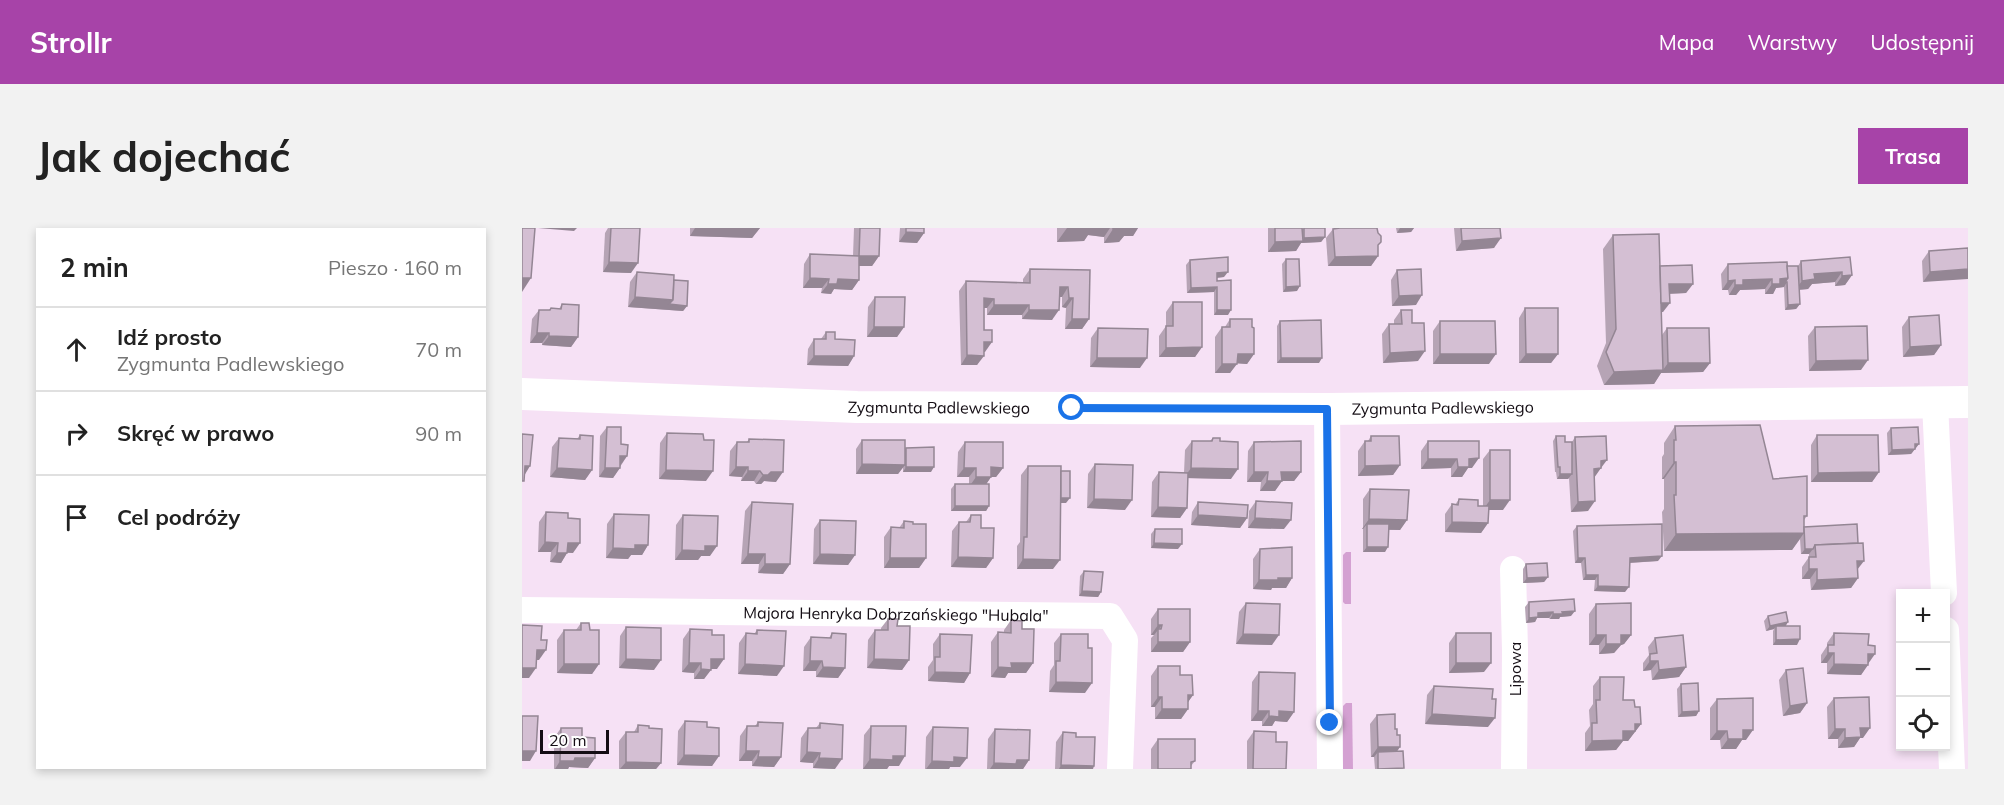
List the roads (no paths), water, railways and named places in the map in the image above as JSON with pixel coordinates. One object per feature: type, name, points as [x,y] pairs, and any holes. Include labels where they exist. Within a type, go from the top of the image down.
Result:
[{"type":"street","name":"Zygmunta Padlewskiego","points":[[522,394],[857,407],[1327,409],[1968,402]]},
{"type":"street","points":[[1935,403],[1944,589]]},
{"type":"street","points":[[1327,409],[1330,769]]},
{"type":"street","name":"Lipowa","points":[[1513,569],[1514,769]]},
{"type":"street","name":"Majora Henryka Dobrzańskiego \"Hubala\"","points":[[522,610],[1110,616],[1125,640],[1120,769]]},
{"type":"street","points":[[1947,643],[1952,769]]}]
